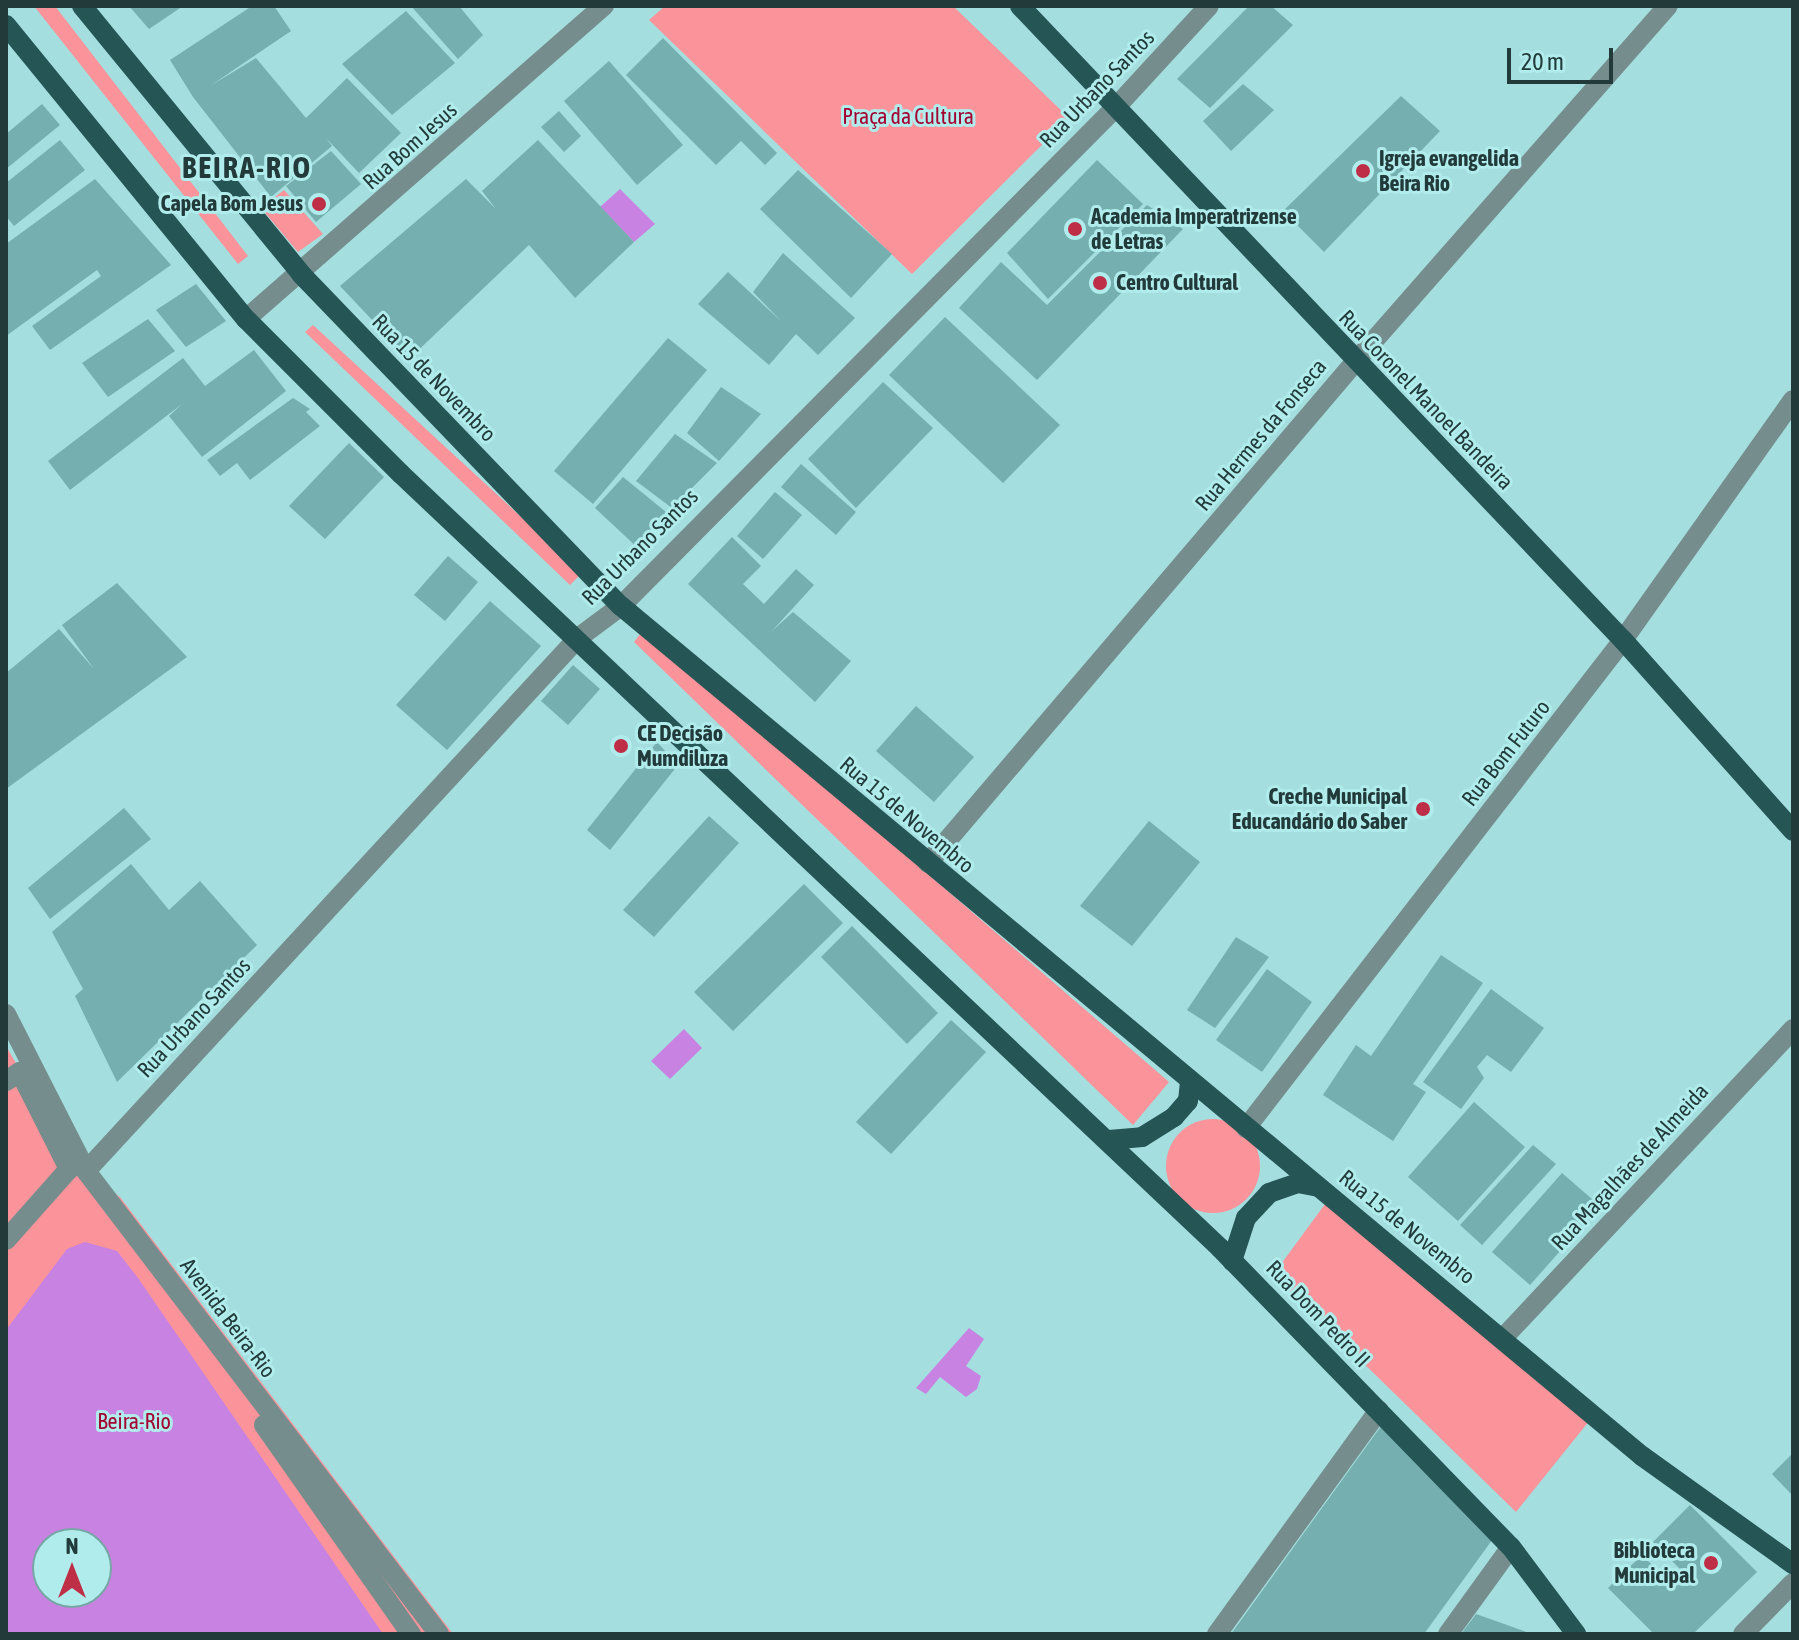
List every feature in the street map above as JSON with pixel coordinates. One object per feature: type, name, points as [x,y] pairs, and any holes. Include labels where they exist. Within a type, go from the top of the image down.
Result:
[{"type":"main road","name":"Rua 15 de Novembro","points":[[82,6],[301,274],[621,606],[1642,1456],[1793,1564]]},
{"type":"main road","name":"Rua Coronel Manoel Bandeira","points":[[1020,6],[1355,362],[1623,640],[1793,831]]},
{"type":"main road","points":[[6,25],[246,319],[401,474],[578,638]]},
{"type":"main road","name":"Rua Dom Pedro II","points":[[578,638],[1109,1140],[1232,1261],[1511,1547],[1576,1634]]},
{"type":"main road","points":[[1109,1140],[1142,1137],[1174,1117],[1188,1101],[1190,1082]]},
{"type":"main road","points":[[1232,1261],[1246,1218],[1269,1193],[1298,1183],[1319,1187]]},
{"type":"street","name":"Rua Bom Jesus","points":[[246,319],[604,6]]},
{"type":"street","name":"Rua Urbano Santos","points":[[6,1240],[77,1170],[578,638],[621,606],[1116,107],[1209,6]]},
{"type":"street","name":"Rua Hermes da Fonseca","points":[[928,863],[1355,362],[1668,6]]},
{"type":"street","name":"Rua Bom Futuro","points":[[1246,1128],[1623,640],[1793,400]]},
{"type":"street","name":"Avenida Beira-Rio","points":[[6,1014],[77,1170],[439,1634]]},
{"type":"street","name":"Rua Magalhães de Almeida","points":[[1503,1338],[1793,1029]]},
{"type":"street","points":[[6,1081],[20,1072],[77,1170],[230,1377],[411,1634]]},
{"type":"street","points":[[1217,1634],[1379,1410]]},
{"type":"street","points":[[1448,1634],[1511,1547]]},
{"type":"street","points":[[1743,1634],[1793,1583]]},
{"type":"green space","points":[[34,6],[55,6],[248,256],[238,264]]},
{"type":"green space","name":"Praça da Cultura","points":[[665,6],[953,6],[1069,118],[912,274],[649,20]]},
{"type":"green space","points":[[284,190],[323,234],[298,252],[261,208]]},
{"type":"green space","points":[[313,325],[582,573],[570,585],[305,332]]},
{"type":"green space","points":[[644,629],[1169,1082],[1133,1125],[634,642]]},
{"type":"green space","name":"Beira-Rio","points":[[6,1046],[76,1166],[120,1197],[453,1634],[6,1634]]},
{"type":"green space","points":[[1213,1119],[1231,1123],[1246,1133],[1256,1148],[1260,1166],[1256,1184],[1246,1199],[1231,1209],[1213,1213],[1195,1209],[1180,1199],[1170,1184],[1166,1166],[1170,1148],[1180,1133],[1195,1123]]},
{"type":"green space","points":[[1328,1200],[1594,1415],[1516,1512],[1273,1275]]},
{"type":"shaded area","points":[[620,189],[655,224],[634,242],[600,207]]},
{"type":"shaded area","points":[[684,1029],[702,1048],[670,1079],[651,1061]]},
{"type":"shaded area","name":"Beira-Rio","points":[[85,1242],[117,1251],[383,1634],[6,1634],[6,1330],[67,1249]]},
{"type":"shaded area","points":[[969,1328],[984,1339],[966,1366],[981,1376],[977,1389],[966,1397],[940,1377],[926,1394],[916,1388]]},
{"type":"building","points":[[129,6],[183,6],[149,29]]},
{"type":"building","points":[[252,6],[274,6],[291,31],[210,86],[256,58],[306,118],[347,78],[401,133],[359,173],[326,138],[332,146],[271,197],[193,97],[170,60]]},
{"type":"building","points":[[411,6],[459,6],[483,35],[458,59]]},
{"type":"building","points":[[1249,6],[1271,6],[1293,25],[1210,108],[1177,79]]},
{"type":"building","points":[[406,11],[455,63],[392,115],[342,64]]},
{"type":"building","points":[[663,38],[777,153],[765,165],[741,141],[716,165],[626,75]]},
{"type":"building","points":[[609,61],[683,145],[637,185],[564,101]]},
{"type":"building","points":[[1243,84],[1274,110],[1231,151],[1203,121]]},
{"type":"building","name":"Igreja evangelida Beira Rio","points":[[1401,96],[1440,131],[1324,252],[1283,211]]},
{"type":"building","points":[[42,104],[60,125],[6,169],[6,134]]},
{"type":"building","points":[[559,111],[581,136],[564,152],[541,127]]},
{"type":"building","points":[[60,140],[85,170],[14,226],[6,216],[6,183]]},
{"type":"building","points":[[538,140],[634,242],[575,298],[529,245],[409,359],[340,286],[466,179],[496,209],[482,191]]},
{"type":"building","name":"Capela Bom Jesus","points":[[331,151],[361,184],[316,222],[286,186]]},
{"type":"building","name":"Academia Imperatrizense de Letras","points":[[1097,160],[1143,204],[1048,299],[1007,253]]},
{"type":"building","points":[[798,170],[892,254],[851,298],[760,209]]},
{"type":"building","points":[[95,179],[171,265],[50,350],[32,326],[101,276],[97,270],[6,336],[6,244]]},
{"type":"building","name":"Centro Cultural","points":[[1147,205],[1183,229],[1037,380],[959,308],[1001,262],[1047,305]]},
{"type":"building","points":[[783,253],[855,318],[818,355],[796,334],[769,365],[698,304],[728,272],[781,321],[753,292]]},
{"type":"building","points":[[196,284],[226,321],[186,347],[156,310]]},
{"type":"building","points":[[945,317],[1060,425],[1003,483],[889,375]]},
{"type":"building","points":[[148,319],[175,351],[108,397],[82,363]]},
{"type":"building","points":[[668,338],[707,370],[593,504],[554,471]]},
{"type":"building","points":[[254,350],[286,391],[202,457],[169,416],[182,404],[70,490],[48,461],[183,358],[205,386]]},
{"type":"building","points":[[883,382],[933,428],[856,508],[808,459]]},
{"type":"building","points":[[721,387],[761,414],[719,461],[687,433]]},
{"type":"building","points":[[293,398],[310,409],[306,412],[320,426],[250,480],[237,463],[220,476],[207,460]]},
{"type":"building","points":[[675,434],[717,463],[672,508],[636,481]]},
{"type":"building","points":[[349,443],[384,477],[325,539],[289,506]]},
{"type":"building","points":[[801,464],[856,512],[836,535],[781,487]]},
{"type":"building","points":[[623,477],[666,512],[640,550],[595,508]]},
{"type":"building","points":[[775,492],[802,515],[763,559],[737,536]]},
{"type":"building","points":[[732,537],[761,566],[743,584],[764,604],[796,569],[814,585],[772,631],[793,612],[851,661],[815,702],[688,584]]},
{"type":"building","points":[[448,556],[478,582],[445,621],[414,595]]},
{"type":"building","points":[[117,583],[187,657],[6,789],[6,673],[59,629],[94,669],[62,625]]},
{"type":"building","points":[[490,601],[541,646],[447,750],[396,705]]},
{"type":"building","points":[[573,665],[600,689],[568,725],[541,701]]},
{"type":"building","points":[[916,706],[974,757],[934,802],[876,751]]},
{"type":"building","points":[[657,742],[678,765],[610,850],[587,830]]},
{"type":"building","points":[[124,808],[151,839],[50,919],[28,888]]},
{"type":"building","points":[[709,816],[739,843],[654,937],[623,910]]},
{"type":"building","points":[[1149,821],[1200,862],[1132,946],[1080,906]]},
{"type":"building","points":[[131,864],[169,910],[200,881],[257,945],[117,1082],[75,996],[83,989],[52,932]]},
{"type":"building","points":[[804,884],[843,923],[733,1031],[694,992]]},
{"type":"building","points":[[852,926],[938,1013],[907,1044],[821,957]]},
{"type":"building","points":[[1236,937],[1269,957],[1215,1028],[1187,1010]]},
{"type":"building","points":[[1441,955],[1483,983],[1413,1084],[1426,1092],[1393,1141],[1323,1095],[1356,1045],[1371,1056]]},
{"type":"building","points":[[1267,969],[1312,1002],[1262,1072],[1216,1040]]},
{"type":"building","points":[[1491,989],[1544,1028],[1511,1072],[1487,1055],[1477,1067],[1484,1078],[1461,1109],[1423,1082]]},
{"type":"building","points":[[951,1020],[986,1052],[891,1154],[856,1122]]},
{"type":"building","points":[[1474,1102],[1525,1147],[1458,1221],[1408,1177]]},
{"type":"building","points":[[1533,1145],[1556,1164],[1482,1245],[1460,1225]]},
{"type":"building","points":[[1562,1173],[1600,1206],[1530,1285],[1492,1252]]},
{"type":"building","points":[[1384,1422],[1495,1536],[1424,1634],[1231,1634]]},
{"type":"building","points":[[1793,1453],[1793,1496],[1772,1474]]},
{"type":"building","name":"Biblioteca Municipal","points":[[1690,1505],[1757,1572],[1693,1634],[1654,1634],[1608,1588],[1642,1555],[1675,1587],[1687,1576],[1653,1542]]},
{"type":"building","points":[[1476,1614],[1532,1634],[1461,1634]]},
{"type":"place","name":"Igreja evangelida Beira Rio","points":[[1363,171]]},
{"type":"place","name":"Capela Bom Jesus","points":[[319,204]]},
{"type":"place","name":"Academia Imperatrizense de Letras","points":[[1075,229]]},
{"type":"place","name":"Centro Cultural","points":[[1100,283]]},
{"type":"place","name":"CE Decisão Mumdiluza","points":[[621,746]]},
{"type":"place","name":"Creche Municipal Educandário do Saber","points":[[1423,809]]},
{"type":"place","name":"Biblioteca Municipal","points":[[1711,1563]]},
{"type":"district","name":"BEIRA-RIO","points":[[247,167]]}]
